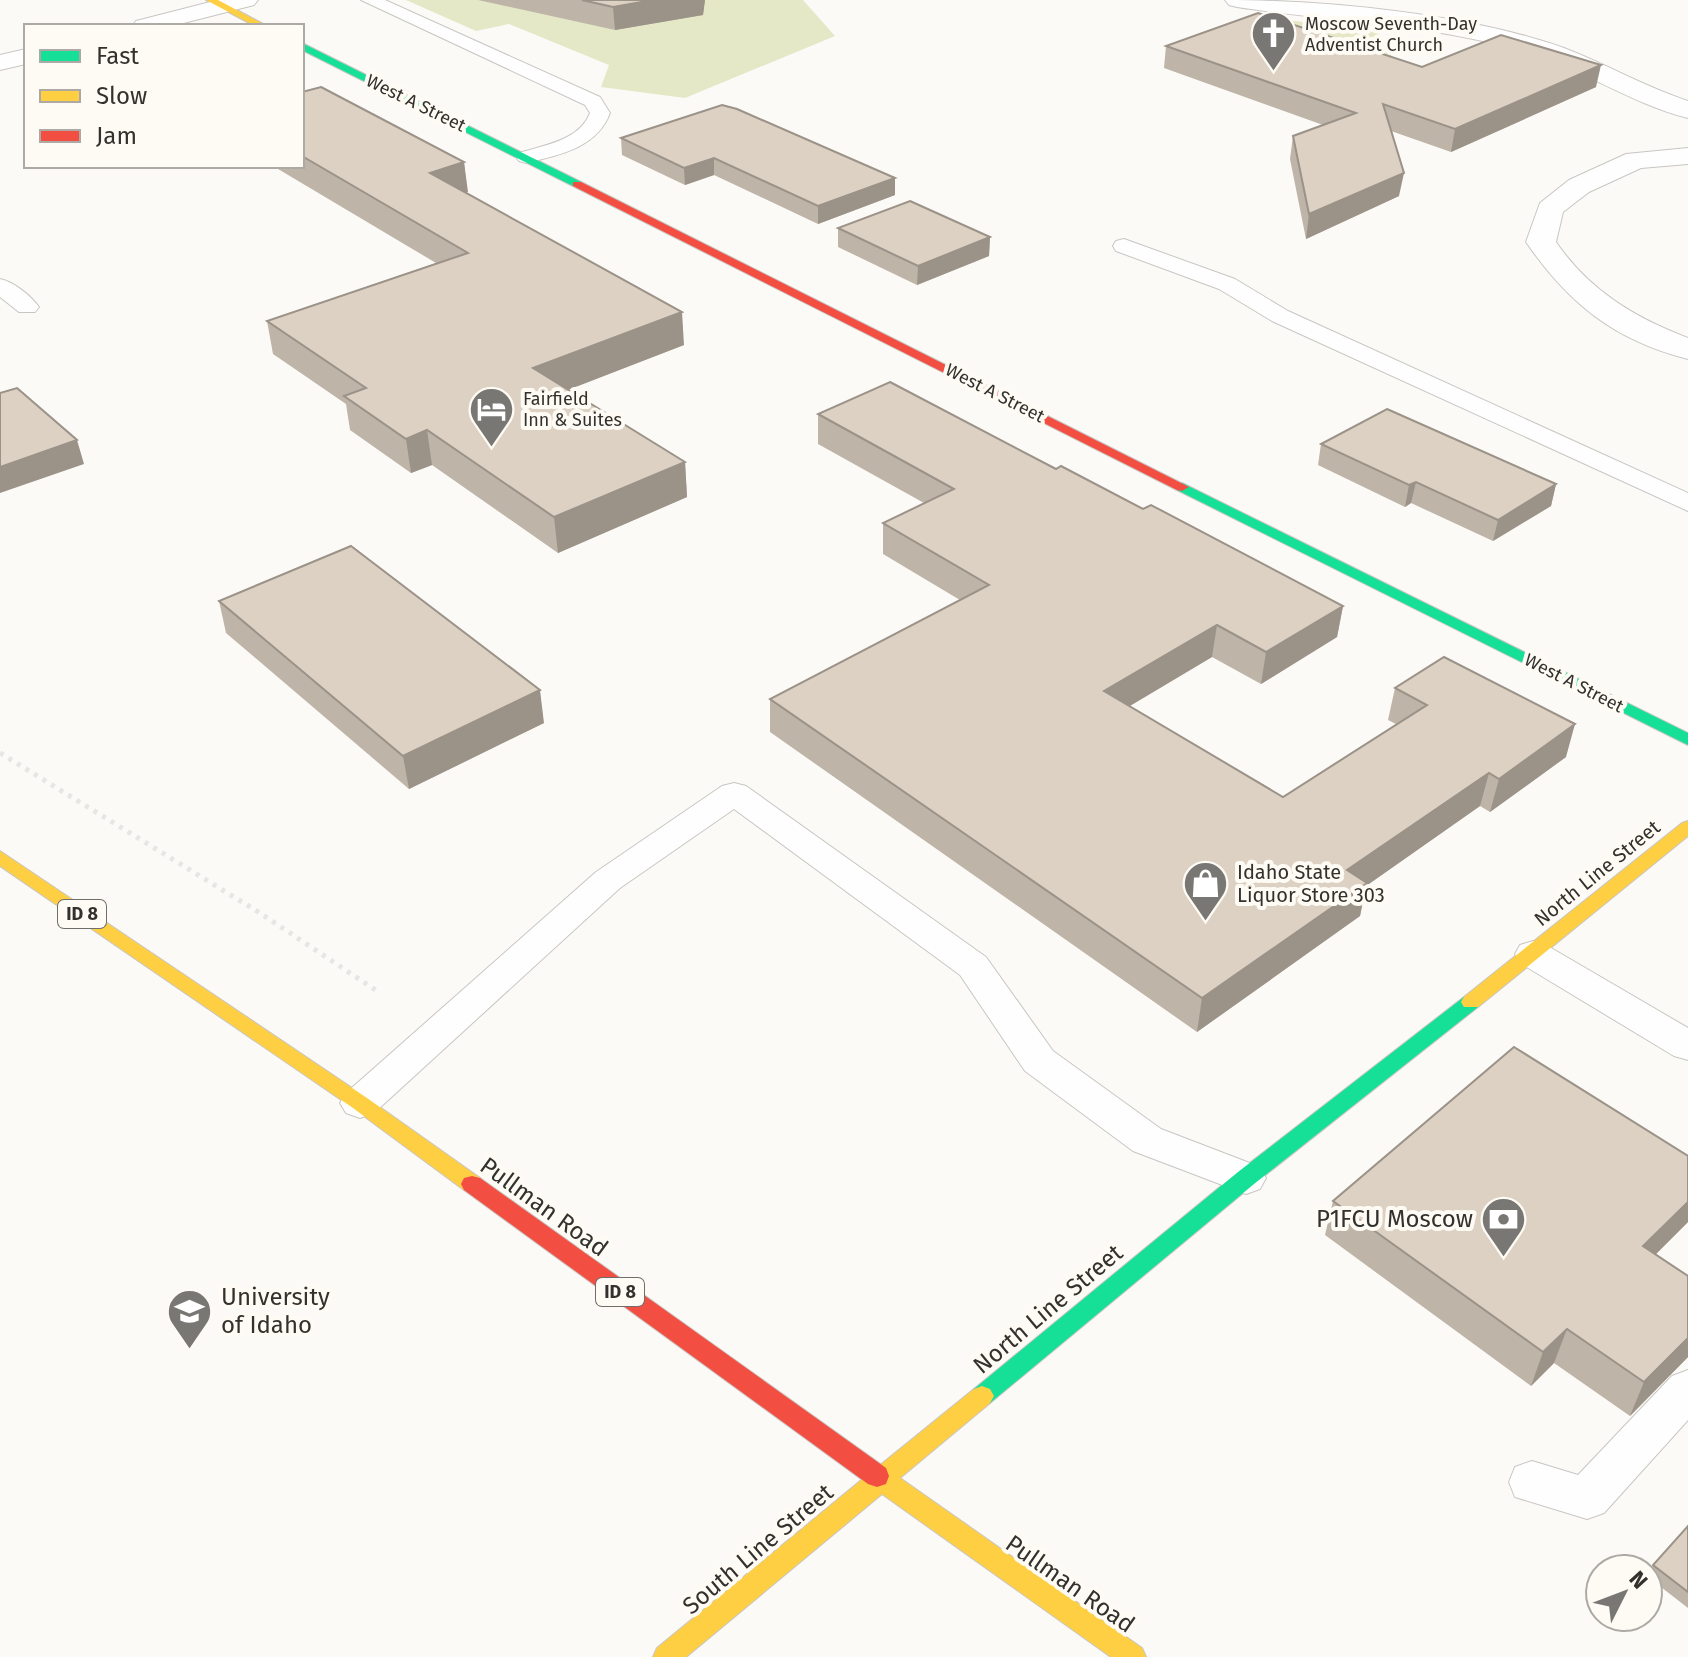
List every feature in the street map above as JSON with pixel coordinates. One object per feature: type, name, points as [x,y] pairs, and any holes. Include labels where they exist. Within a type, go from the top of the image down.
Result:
[{"type":"street","points":[[1237,0],[1490,36],[1569,59],[1649,98],[1688,110]]},
{"type":"street","points":[[151,24],[226,2],[259,24]]},
{"type":"street","name":"West A Street","points":[[304,47],[1688,740]]},
{"type":"street","points":[[0,63],[24,57]]},
{"type":"street","points":[[1636,160],[1654,142],[1658,117],[1649,98]]},
{"type":"street","points":[[1688,156],[1636,160],[1579,186],[1550,209],[1541,242],[1571,283],[1596,303],[1640,331],[1688,349]]},
{"type":"street","name":"North Line Street","points":[[881,1479],[1246,1178],[1533,954],[1688,827]]},
{"type":"street","name":"Pullman Road","points":[[0,857],[360,1103],[1133,1657]]},
{"type":"street","points":[[1564,928],[1660,872]]},
{"type":"street","name":"South Line Street","points":[[666,1657],[881,1479]]},
{"type":"lane","points":[[370,0],[593,101],[600,113],[598,125],[586,136],[526,157]]},
{"type":"lane","points":[[1124,246],[1227,284],[1280,316],[1688,503]]},
{"type":"lane","points":[[0,286],[27,307]]},
{"type":"lane","points":[[360,1103],[608,880],[734,793],[973,966],[1039,1061],[1147,1140],[1246,1178]]},
{"type":"lane","points":[[1533,954],[1688,1046]]},
{"type":"lane","points":[[1532,1482],[1587,1498],[1688,1389]]},
{"type":"path","points":[[0,753],[260,913],[377,991]]},
{"type":"green space","points":[[406,0],[803,0],[835,36],[685,98],[601,87],[609,65],[509,24],[476,31]]},
{"type":"green space","points":[[1255,15],[1379,33],[1390,51],[1395,70]]},
{"type":"building","points":[[582,0],[653,0],[613,7]]},
{"type":"building","points":[[1258,13],[1422,67],[1501,35],[1601,65],[1455,129],[1383,104],[1404,173],[1309,214],[1293,136],[1356,113],[1166,46]]},
{"type":"building","points":[[321,87],[464,162],[430,173],[682,312],[533,368],[685,462],[554,517],[427,430],[406,439],[344,396],[366,388],[267,321],[468,253],[304,157],[304,91]]},
{"type":"building","points":[[722,105],[895,178],[818,206],[714,158],[684,168],[621,138]]},
{"type":"building","points":[[910,201],[990,237],[918,266],[838,228]]},
{"type":"building","points":[[890,382],[1056,469],[1061,466],[1143,509],[1151,505],[1343,606],[1266,652],[1217,625],[1104,691],[1283,797],[1427,705],[1395,688],[1444,657],[1575,724],[1499,779],[1489,773],[1347,870],[1367,883],[1202,998],[770,699],[989,585],[883,523],[954,489],[818,414]]},
{"type":"building","points":[[17,388],[77,440],[0,467],[0,393]]},
{"type":"building","points":[[1387,409],[1556,484],[1498,520],[1416,482],[1409,485],[1321,444]]},
{"type":"building","points":[[351,546],[540,690],[403,756],[219,601]]},
{"type":"building","name":"P1FCU Moscow","points":[[1514,1047],[1688,1156],[1688,1202],[1643,1246],[1688,1276],[1688,1338],[1644,1382],[1567,1329],[1543,1352],[1333,1201]]},
{"type":"building","points":[[1688,1526],[1688,1592],[1664,1573],[1664,1553]]},
{"type":"traffic: fast","points":[[304,47],[577,184]]},
{"type":"traffic: fast","points":[[1182,487],[1688,740]]},
{"type":"traffic: fast","points":[[982,1396],[1246,1178],[1471,1002]]},
{"type":"traffic: slow","points":[[211,0],[258,24]]},
{"type":"traffic: slow","points":[[1471,1002],[1688,827]]},
{"type":"traffic: slow","points":[[0,857],[360,1103],[472,1184]]},
{"type":"traffic: slow","points":[[666,1657],[982,1396]]},
{"type":"traffic: slow","points":[[877,1476],[1133,1657]]},
{"type":"traffic: jam","points":[[577,184],[1182,487]]},
{"type":"traffic: jam","points":[[472,1184],[877,1476]]},
{"type":"place","name":"Moscow Seventh-Day Adventist Church","points":[[1274,73]]},
{"type":"place","name":"Fairfield Inn & Suites","points":[[492,448]]},
{"type":"place","name":"Idaho State Liquor Store 303","points":[[1206,922]]},
{"type":"place","name":"P1FCU Moscow","points":[[1504,1258]]},
{"type":"place","name":"University of Idaho","points":[[190,1350]]}]
